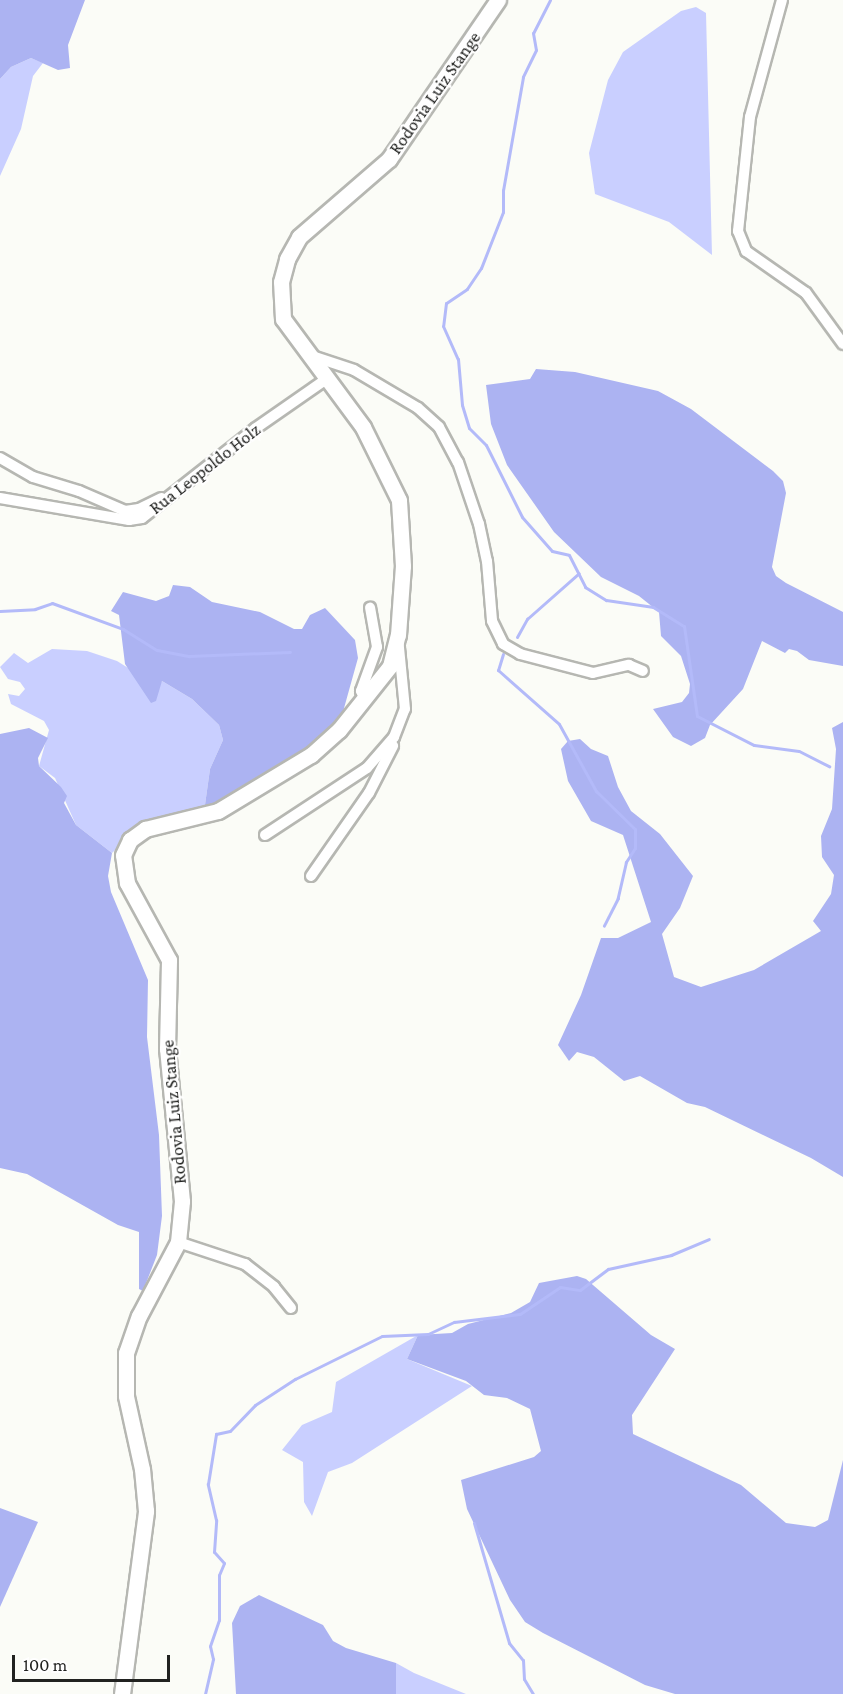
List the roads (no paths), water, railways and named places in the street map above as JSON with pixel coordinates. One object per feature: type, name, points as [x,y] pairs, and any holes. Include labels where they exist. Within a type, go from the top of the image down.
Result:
[{"type":"street","name":"Rodovia Luiz Stange","points":[[122,1694],[146,1511],[142,1469],[126,1396],[126,1353],[139,1316],[178,1242],[182,1201],[167,1049],[169,960],[127,883],[122,864],[124,848],[145,829],[202,817],[252,793],[326,743],[366,699],[390,666],[398,635],[403,566],[399,500],[363,428],[283,319],[280,302],[287,259],[310,224],[374,174],[408,136],[498,0]]},
{"type":"street","points":[[782,0],[750,117],[738,231],[746,251],[806,293],[843,344]]},
{"type":"street","points":[[308,355],[354,370],[418,408],[439,427],[458,462],[479,525],[487,561],[492,621],[503,644],[520,654],[593,673],[629,665],[643,670]]},
{"type":"street","name":"Rua Leopoldo Holz","points":[[0,498],[129,520],[157,509],[187,483],[328,378]]},
{"type":"street","points":[[0,458],[33,477],[79,491],[125,511],[153,503],[187,483]]},
{"type":"street","points":[[366,699],[361,691],[377,646],[370,609]]},
{"type":"street","points":[[311,876],[369,793],[389,756],[405,709],[398,635]]},
{"type":"street","points":[[265,835],[367,768],[394,737]]},
{"type":"street","points":[[178,1242],[245,1264],[274,1287],[291,1308]]},
{"type":"waterway","points":[[550,0],[533,33],[536,50],[523,77],[503,190],[503,212],[481,268],[467,289],[446,303],[443,326],[458,359],[462,405],[469,428],[486,445],[522,517],[552,551],[569,555],[585,587],[606,600],[653,607],[684,626],[697,716],[754,745],[799,751],[829,766]]},
{"type":"waterway","points":[[517,637],[527,619],[579,573]]},
{"type":"waterway","points":[[0,611],[35,609],[52,603],[123,629],[157,650],[189,656],[290,652]]},
{"type":"waterway","points":[[503,654],[498,670],[559,724],[596,791],[635,829],[635,848],[626,862],[618,898],[604,926]]},
{"type":"waterway","points":[[205,1694],[213,1659],[210,1646],[219,1620],[219,1575],[224,1563],[214,1552],[216,1520],[208,1484],[216,1434],[230,1431],[255,1405],[295,1379],[382,1336],[428,1334],[454,1322],[520,1314],[560,1287],[580,1290],[608,1269],[671,1255],[709,1239]]},
{"type":"waterway","points":[[474,1523],[509,1643],[523,1660],[524,1679],[533,1694]]}]
